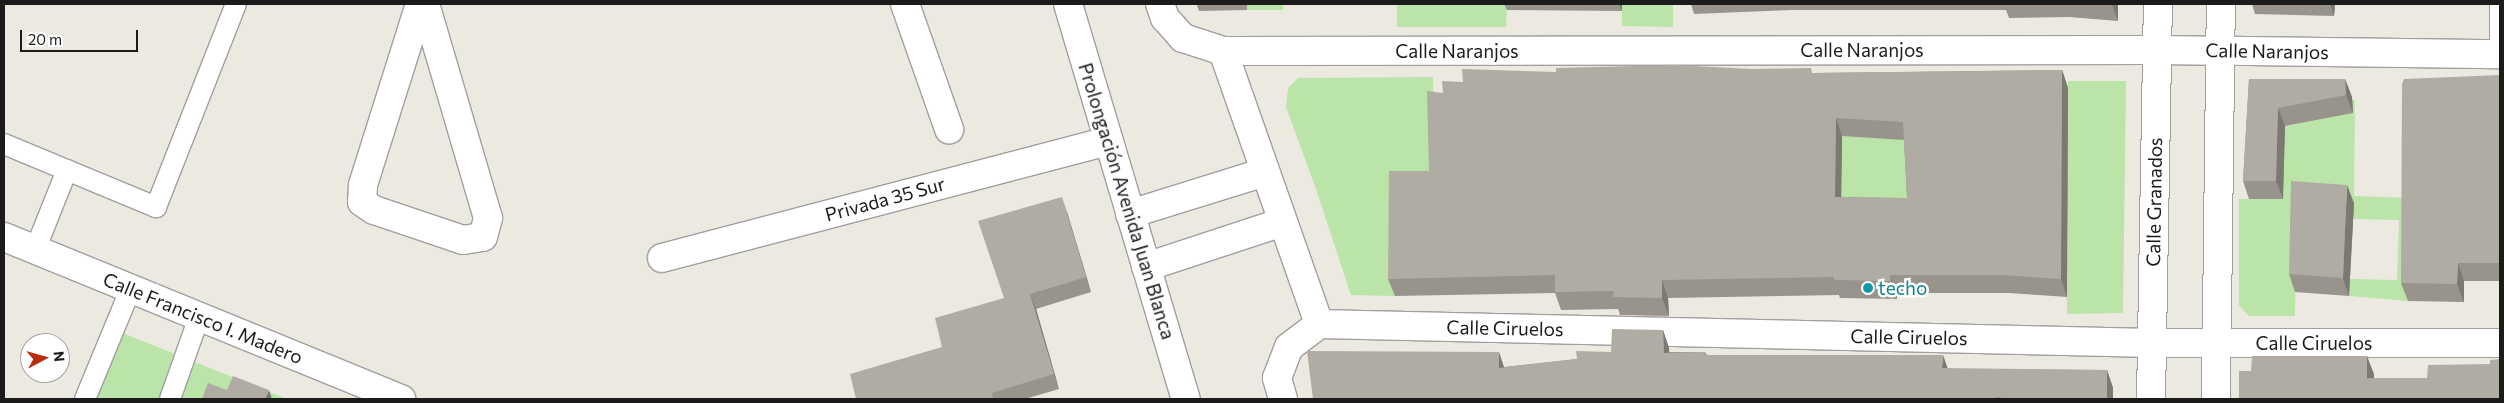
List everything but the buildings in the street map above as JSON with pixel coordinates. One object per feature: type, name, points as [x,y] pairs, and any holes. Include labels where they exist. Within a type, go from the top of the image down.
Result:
[{"type":"street","points":[[420,4],[363,186],[362,202],[374,210],[463,240],[484,237],[488,218],[425,4]]},
{"type":"street","points":[[905,4],[950,129]]},
{"type":"street","name":"Prolongación Avenida Juan Blanca","points":[[1068,4],[1186,399]]},
{"type":"street","name":"Calle Naranjos","points":[[1160,4],[1165,18],[1183,38],[1223,51],[2157,50],[2500,54]]},
{"type":"street","name":"Calle Granados","points":[[2151,399],[2158,4]]},
{"type":"street","points":[[2216,399],[2221,4]]},
{"type":"street","points":[[1223,51],[1319,324],[1289,348],[1277,378],[1283,399]]},
{"type":"street","name":"Privada 35 Sur","points":[[662,258],[1109,141]]},
{"type":"street","points":[[1130,214],[1266,172]]},
{"type":"street","points":[[1146,267],[1283,222]]},
{"type":"street","name":"Calle Francisco I. Madero","points":[[4,237],[401,399]]},
{"type":"street","name":"Calle Ciruelos","points":[[1319,324],[2152,343],[2500,343]]},
{"type":"lane","points":[[4,144],[156,207],[236,4]]},
{"type":"lane","points":[[2500,4],[2500,54]]},
{"type":"lane","points":[[35,250],[67,170]]},
{"type":"lane","points":[[85,399],[131,288]]},
{"type":"lane","points":[[170,399],[199,317]]},
{"type":"green space","points":[[1247,4],[1283,4],[1283,10],[1247,10]]},
{"type":"green space","points":[[1397,4],[1507,4],[1506,27],[1397,27]]},
{"type":"green space","points":[[1622,4],[1673,4],[1673,27],[1622,26]]},
{"type":"green space","points":[[1433,77],[1436,189],[1395,189],[1395,296],[1351,295],[1316,189],[1286,107],[1288,88],[1298,78]]},
{"type":"green space","points":[[2068,81],[2126,81],[2123,313],[2067,314],[2068,220],[2042,220],[1840,281],[1841,91],[1896,139],[1910,140],[2008,161],[2068,161]]},
{"type":"green space","points":[[2307,97],[2355,100],[2354,196],[2410,198],[2408,218],[2408,301],[2349,296],[2350,279],[2397,280],[2399,220],[2353,219],[2352,230],[2297,199],[2295,316],[2249,316],[2239,305],[2239,199],[2283,199],[2285,126],[2301,123]]},
{"type":"green space","points":[[120,332],[287,399],[93,399]]},
{"type":"place","name":"techo","points":[[1868,288]]}]
